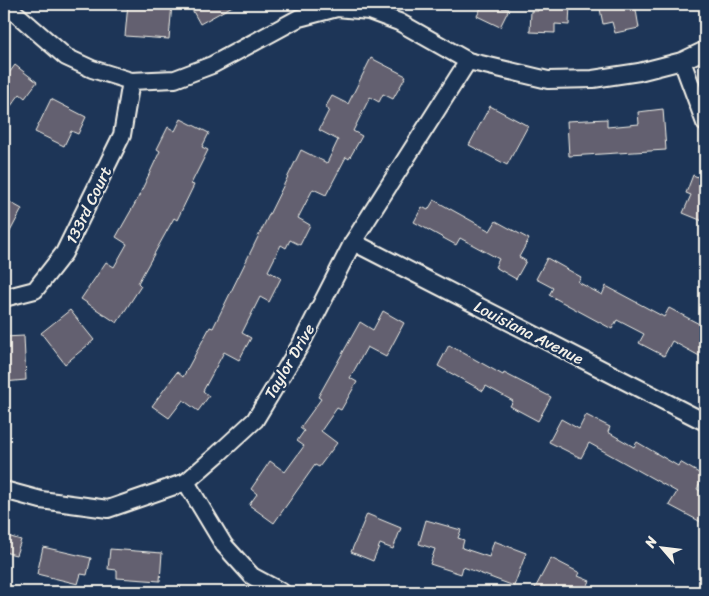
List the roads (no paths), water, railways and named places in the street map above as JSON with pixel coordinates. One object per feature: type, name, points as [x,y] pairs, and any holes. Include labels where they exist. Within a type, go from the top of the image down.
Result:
[{"type":"street","points":[[5,4],[66,57],[92,69],[131,81],[175,79],[212,65],[298,18],[336,8],[369,11],[399,22],[468,61],[548,80],[593,79],[639,72],[682,61],[705,50]]},
{"type":"street","name":"Taylor Drive","points":[[4,490],[41,500],[108,509],[186,482],[255,420],[302,344],[353,242],[468,61]]},
{"type":"street","points":[[682,61],[705,123]]},
{"type":"street","name":"133rd Court","points":[[4,298],[35,290],[64,254],[122,135],[131,81]]},
{"type":"street","name":"Louisiana Avenue","points":[[353,242],[705,422]]},
{"type":"street","points":[[186,482],[224,544],[252,576],[282,592]]}]
